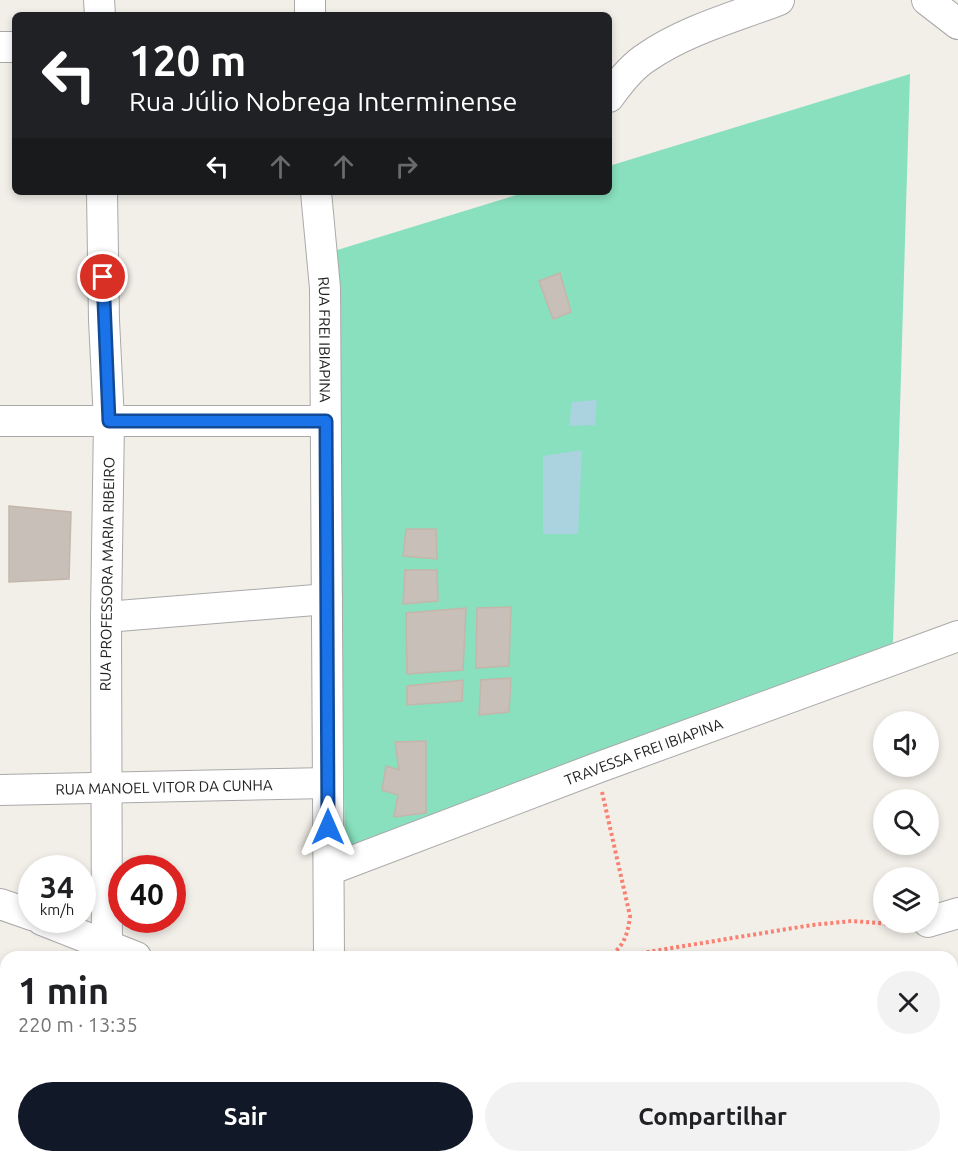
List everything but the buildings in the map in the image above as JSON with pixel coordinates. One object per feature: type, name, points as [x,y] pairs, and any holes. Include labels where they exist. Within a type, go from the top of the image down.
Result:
[{"type":"street","points":[[612,93],[645,57],[682,37],[779,0]]},
{"type":"street","points":[[927,0],[958,24]]},
{"type":"street","name":"RUA PROFESSORA MARIA RIBEIRO","points":[[102,195],[104,320],[109,421],[106,616],[107,951]]},
{"type":"street","name":"RUA FREI IBIAPINA","points":[[316,195],[325,288],[329,951]]},
{"type":"street","points":[[0,421],[326,421]]},
{"type":"street","points":[[106,616],[327,599]]},
{"type":"street","name":"TRAVESSA FREI IBIAPINA","points":[[329,870],[597,768],[958,636]]},
{"type":"street","name":"RUA MANOEL VITOR DA CUNHA","points":[[0,790],[328,783]]},
{"type":"street","points":[[0,904],[18,910]]},
{"type":"street","points":[[939,918],[958,913]]},
{"type":"street","points":[[69,933],[107,951]]},
{"type":"path","points":[[597,768],[630,916],[627,936],[618,951]]},
{"type":"path","points":[[654,951],[812,925],[873,922]]},
{"type":"green space","points":[[910,74],[893,643],[345,850],[334,251],[516,195],[612,195],[612,165]]},
{"type":"water","points":[[597,400],[595,425],[569,426],[572,402]]},
{"type":"water","points":[[582,450],[578,534],[543,534],[543,456]]},
{"type":"route","points":[[103,277],[109,421],[326,421],[328,827]]}]
